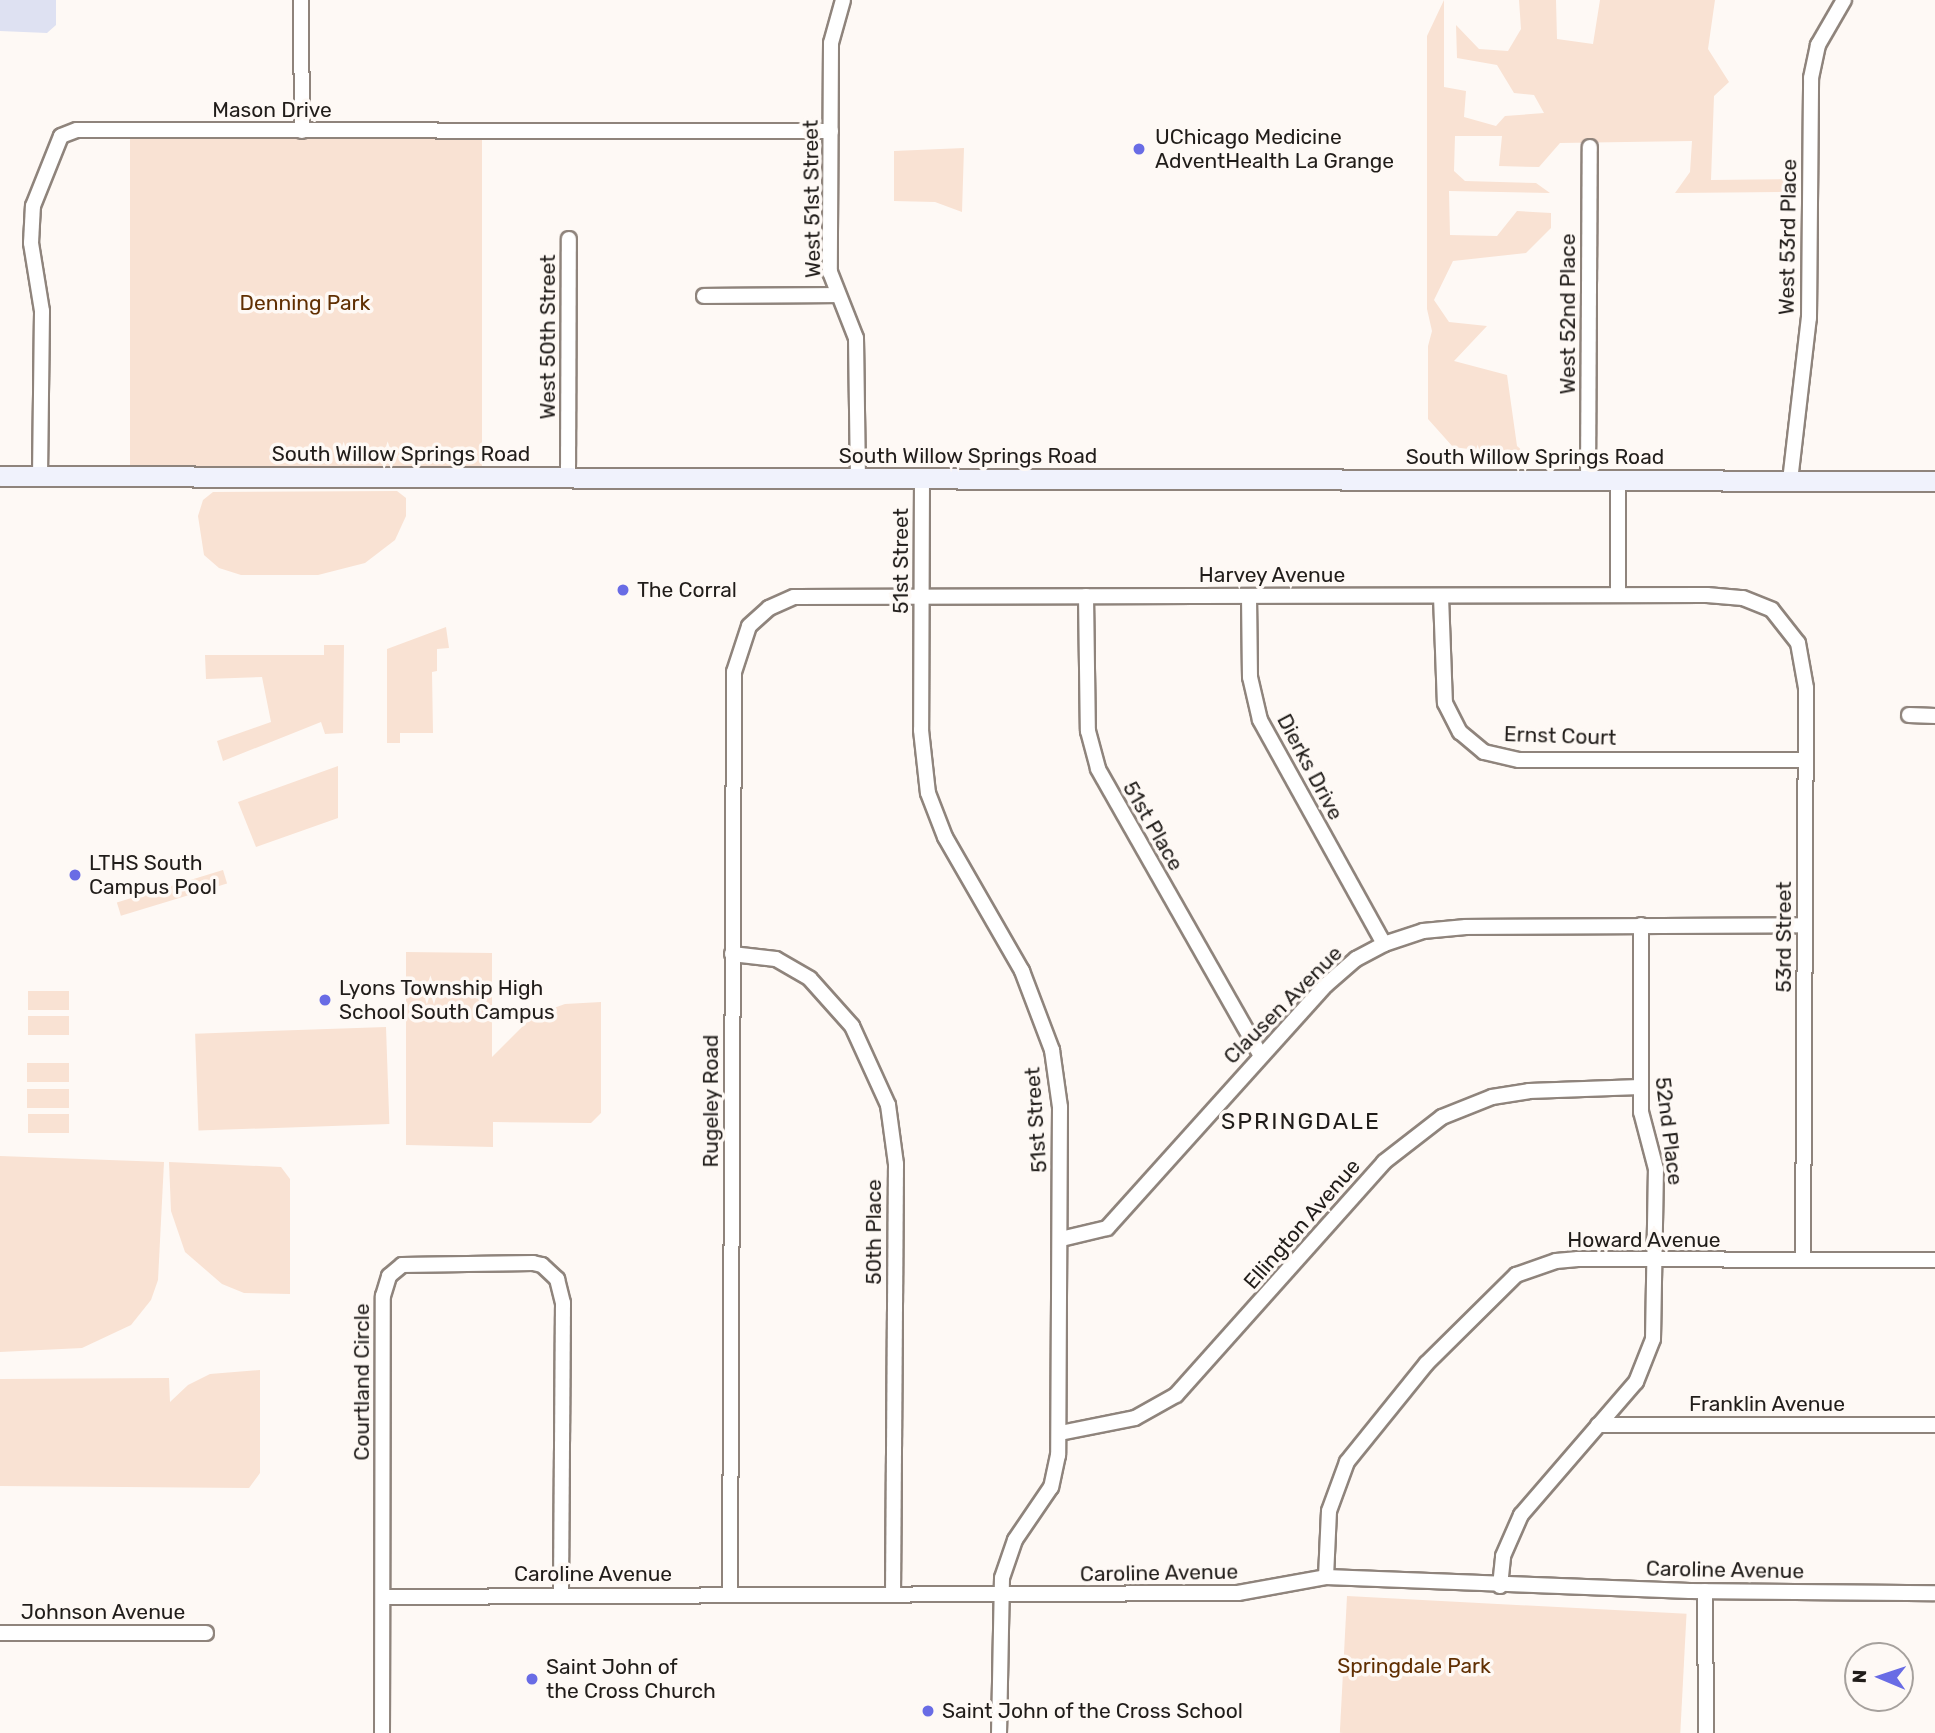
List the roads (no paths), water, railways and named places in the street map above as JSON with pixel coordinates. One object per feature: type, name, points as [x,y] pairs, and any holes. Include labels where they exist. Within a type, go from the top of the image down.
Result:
[{"type":"street","points":[[301,0],[302,131]]},
{"type":"street","name":"West 51st Street","points":[[843,0],[832,27],[830,272],[856,338],[858,478]]},
{"type":"street","name":"West 53rd Place","points":[[1790,481],[1809,318],[1811,78],[1818,45],[1843,0]]},
{"type":"street","name":"Mason Drive","points":[[40,476],[41,311],[31,243],[33,206],[52,149],[61,136],[77,130],[831,131]]},
{"type":"street","name":"West 52nd Place","points":[[1588,480],[1590,147]]},
{"type":"street","name":"West 50th Street","points":[[568,477],[569,239]]},
{"type":"street","points":[[704,296],[837,295]]},
{"type":"street","name":"South Willow Springs Road","points":[[0,476],[1935,481]]},
{"type":"street","name":"51st Street","points":[[922,478],[922,755],[928,793],[946,837],[1021,971],[1052,1050],[1060,1107],[1060,1433],[1051,1488],[1015,1540],[1000,1597],[999,1733]]},
{"type":"street","points":[[1618,480],[1618,595]]},
{"type":"street","name":"Harvey Avenue","points":[[759,615],[794,597],[1618,595],[1743,598],[1783,621]]},
{"type":"street","name":"51st Place","points":[[1086,596],[1088,732],[1098,769],[1260,1054]]},
{"type":"street","name":"Dierks Drive","points":[[1249,596],[1250,677],[1260,720],[1384,944]]},
{"type":"street","name":"Ernst Court","points":[[1441,596],[1445,704],[1460,732],[1484,752],[1520,760],[1806,760]]},
{"type":"street","name":"Rugeley Road","points":[[730,1594],[734,672],[742,639],[759,615]]},
{"type":"street","name":"53rd Street","points":[[1783,621],[1798,643],[1805,670],[1804,1260]]},
{"type":"street","points":[[1909,715],[1935,716]]},
{"type":"street","name":"52nd Place","points":[[1500,1586],[1503,1556],[1521,1515],[1636,1382],[1647,1359],[1656,1316],[1656,1169],[1641,1112],[1641,925]]},
{"type":"street","name":"Clausen Avenue","points":[[1061,1239],[1107,1228],[1260,1054],[1326,985],[1356,959],[1384,944],[1423,931],[1466,927],[1805,925]]},
{"type":"street","name":"50th Place","points":[[732,954],[776,959],[810,979],[852,1026],[888,1105],[896,1164],[893,1595]]},
{"type":"street","name":"Ellington Avenue","points":[[1060,1433],[1135,1418],[1176,1395],[1384,1162],[1442,1117],[1492,1097],[1529,1091],[1640,1087]]},
{"type":"street","name":"Howard Avenue","points":[[1326,1577],[1329,1511],[1347,1462],[1426,1364],[1498,1289],[1525,1271],[1556,1261],[1935,1260]]},
{"type":"street","name":"Courtland Circle","points":[[382,1733],[383,1296],[388,1276],[413,1263],[542,1265],[557,1279],[563,1303],[561,1595]]},
{"type":"street","name":"Franklin Avenue","points":[[1598,1425],[1935,1425]]},
{"type":"street","name":"Caroline Avenue","points":[[383,1597],[730,1594],[1000,1597],[1238,1594],[1326,1577],[1500,1586],[1935,1594]]},
{"type":"street","points":[[1705,1591],[1706,1733]]},
{"type":"street","name":"Johnson Avenue","points":[[0,1633],[205,1633]]},
{"type":"water","points":[[0,0],[56,0],[56,25],[47,33],[0,31]]},
{"type":"place","name":"UChicago Medicine AdventHealth La Grange","points":[[1139,149]]},
{"type":"place","name":"The Corral","points":[[623,590]]},
{"type":"place","name":"LTHS South Campus Pool","points":[[75,875]]},
{"type":"place","name":"Lyons Township High School South Campus","points":[[325,1000]]},
{"type":"place","name":"Saint John of the Cross Church","points":[[532,1679]]},
{"type":"place","name":"Saint John of the Cross School","points":[[928,1711]]},
{"type":"district","name":"SPRINGDALE","points":[[1301,1121]]},
{"type":"park label","name":"Denning Park","points":[[305,303]]},
{"type":"park label","name":"Springdale Park","points":[[1414,1666]]}]
